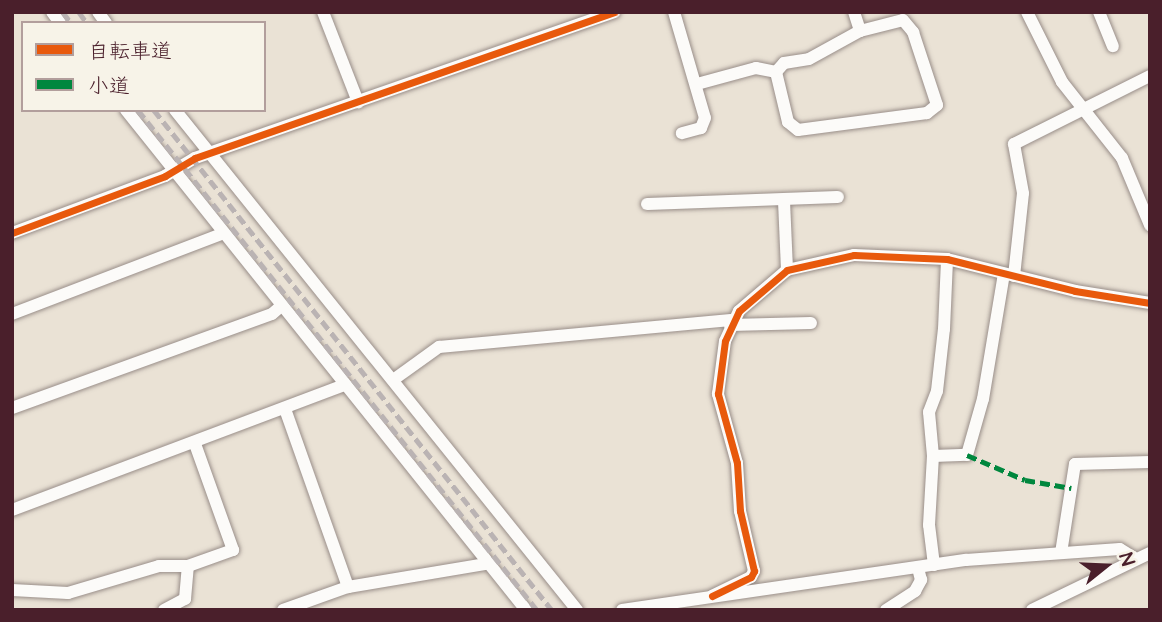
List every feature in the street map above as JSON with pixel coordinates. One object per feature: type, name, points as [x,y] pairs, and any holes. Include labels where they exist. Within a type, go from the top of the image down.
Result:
[{"type":"street","points":[[323,12],[358,102]]},
{"type":"street","points":[[12,233],[173,172],[209,154],[614,12]]},
{"type":"street","points":[[674,12],[705,118],[701,128],[682,133]]},
{"type":"street","points":[[854,12],[860,32]]},
{"type":"street","points":[[1027,12],[1056,72],[1122,158],[1150,225]]},
{"type":"street","points":[[1099,12],[1113,46]]},
{"type":"street","points":[[903,20],[913,32],[937,105],[927,113],[798,130],[788,122],[776,72],[784,62],[809,59],[860,32],[903,20]]},
{"type":"street","points":[[696,84],[756,68],[776,72]]},
{"type":"street","points":[[933,456],[967,455],[983,399],[1023,193],[1014,144],[1081,108],[1150,76]]},
{"type":"street","points":[[128,112],[280,307],[526,610]]},
{"type":"street","points":[[177,112],[577,610]]},
{"type":"street","points":[[647,204],[838,197]]},
{"type":"street","points":[[784,201],[787,270]]},
{"type":"street","points":[[12,314],[222,234]]},
{"type":"street","points":[[712,596],[751,577],[754,571],[740,511],[737,463],[718,394],[718,373],[731,323],[787,270],[854,255],[947,259],[1009,275],[1150,303]]},
{"type":"street","points":[[934,565],[929,513],[933,456],[929,412],[943,342],[947,259]]},
{"type":"street","points":[[12,408],[272,314],[280,307]]},
{"type":"street","points":[[393,380],[439,347],[731,323],[811,323]]},
{"type":"street","points":[[12,510],[195,444],[344,385]]},
{"type":"street","points":[[285,409],[348,587]]},
{"type":"street","points":[[12,590],[68,593],[159,566],[188,566],[233,550],[195,444]]},
{"type":"street","points":[[1061,553],[1075,464],[1150,462]]},
{"type":"street","points":[[622,610],[934,565],[1120,549],[1136,559]]},
{"type":"street","points":[[1032,610],[1150,553]]},
{"type":"street","points":[[283,610],[348,587],[486,564]]},
{"type":"street","points":[[164,610],[185,599],[188,566]]},
{"type":"street","points":[[886,610],[915,591],[921,580],[918,568]]},
{"type":"railway","points":[[63,12],[70,21]]},
{"type":"railway","points":[[79,12],[86,21]]},
{"type":"railway","points":[[140,112],[537,610]]},
{"type":"railway","points":[[156,112],[552,610]]},
{"type":"marked path","points":[[967,455],[1025,480],[1071,488]]},
{"type":"cycle path","points":[[12,233],[165,176],[195,158],[614,12]]},
{"type":"cycle path","points":[[712,596],[751,577],[754,571],[740,511],[737,463],[718,394],[725,341],[739,311],[787,270],[854,255],[947,259],[1075,291],[1150,303]]}]
